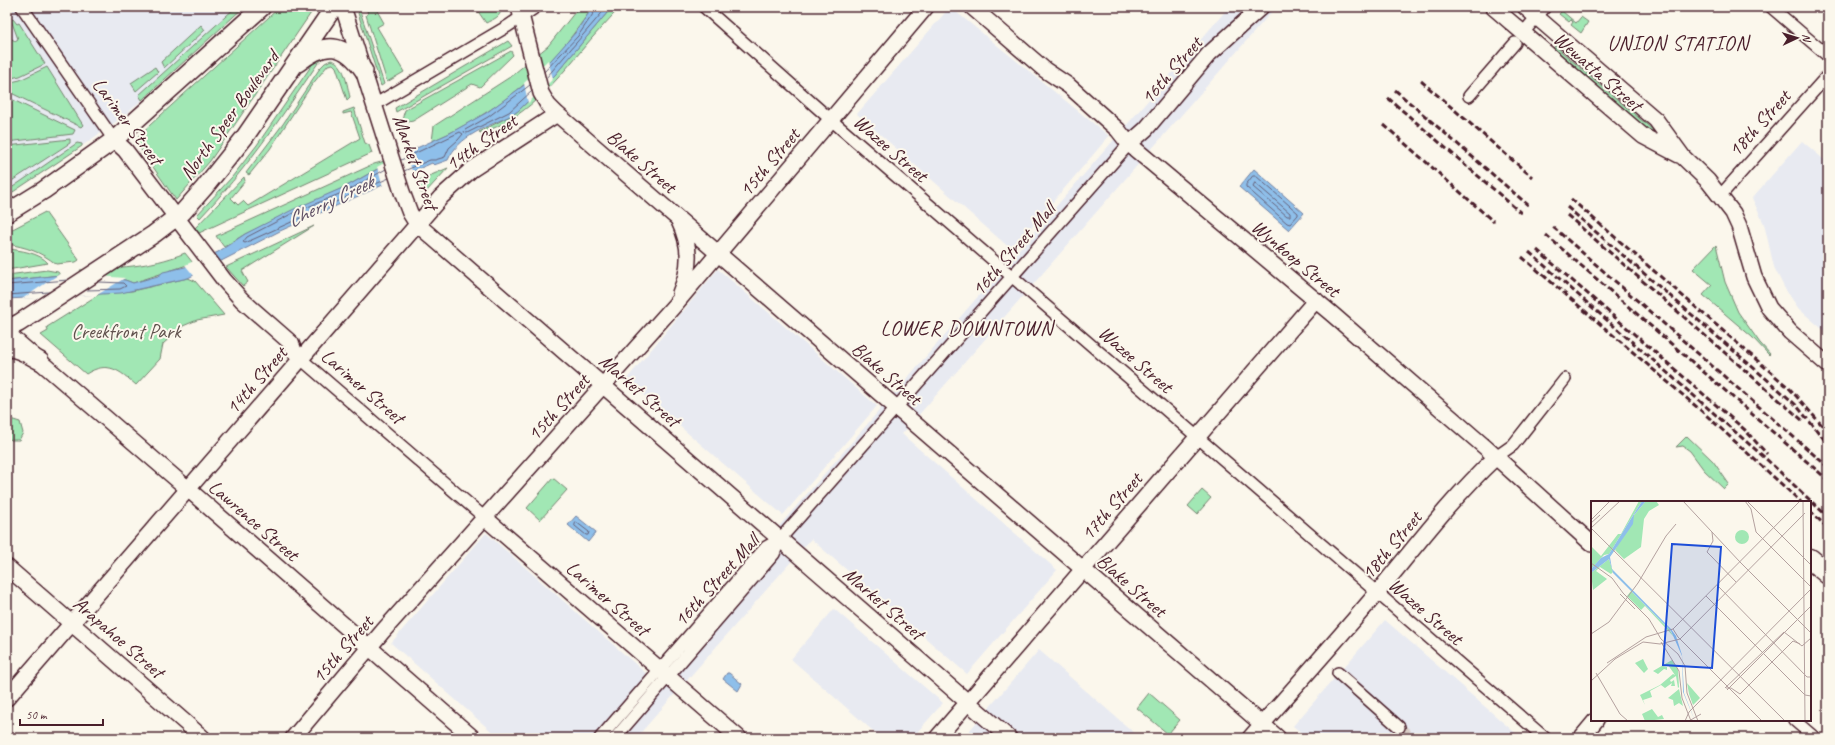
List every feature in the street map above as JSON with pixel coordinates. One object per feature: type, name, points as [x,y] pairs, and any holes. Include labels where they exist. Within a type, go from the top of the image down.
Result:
[{"type":"highway","points":[[1811,560],[1828,574]]},
{"type":"main road","points":[[7,213],[44,190],[114,140],[262,7]]},
{"type":"main road","name":"North Speer Boulevard","points":[[11,328],[176,218],[204,188],[244,138],[334,7]]},
{"type":"main road","name":"Market Street","points":[[343,7],[408,210],[417,224],[1009,738]]},
{"type":"main road","name":"15th Street","points":[[293,738],[370,647],[673,307],[926,7]]},
{"type":"main road","name":"Wynkoop Street","points":[[972,7],[1045,70],[1069,86],[1118,130],[1130,144],[1316,300],[1496,457],[1591,543]]},
{"type":"main road","name":"16th Street","points":[[1130,144],[1146,129],[1208,54],[1261,7]]},
{"type":"main road","name":"Wewatta Street","points":[[1493,7],[1519,38],[1643,136],[1684,157]]},
{"type":"main road","name":"Wewatta Street","points":[[1525,7],[1541,12],[1656,120],[1684,157],[1708,181],[1733,213],[1739,226],[1754,277],[1769,308],[1790,332],[1828,365]]},
{"type":"main road","name":"Blake Street","points":[[520,12],[541,93],[546,102],[557,114],[1278,738]]},
{"type":"main road","points":[[290,69],[311,53],[322,48],[334,47],[351,55],[364,71]]},
{"type":"main road","name":"14th Street","points":[[7,698],[441,197],[466,174],[557,114]]},
{"type":"main road","name":"Larimer Street","points":[[114,140],[125,150],[224,280],[242,300],[291,343],[294,351],[301,359]]},
{"type":"main road","points":[[673,307],[686,279],[689,261],[687,240],[677,217]]},
{"type":"main road","name":"17th Street","points":[[937,738],[1316,300]]},
{"type":"main road","name":"Lawrence Street","points":[[11,328],[40,361],[473,738]]},
{"type":"main road","points":[[7,348],[19,350],[40,361]]},
{"type":"main road","name":"18th Street","points":[[1250,738],[1378,592],[1483,468],[1496,457]]},
{"type":"main road","name":"Larimer Street","points":[[485,518],[739,738]]},
{"type":"main road","name":"Arapahoe Street","points":[[7,567],[203,738]]},
{"type":"main road","points":[[1581,738],[1595,721]]},
{"type":"street","name":"Larimer Street","points":[[22,7],[114,140]]},
{"type":"street","points":[[374,105],[520,12],[536,7]]},
{"type":"street","name":"Wazee Street","points":[[704,7],[830,119],[1546,738]]},
{"type":"street","points":[[1771,7],[1828,56]]},
{"type":"street","points":[[1468,96],[1541,12]]},
{"type":"street","name":"18th Street","points":[[1720,196],[1828,75]]},
{"type":"street","name":"16th Street Mall","points":[[600,738],[664,673],[774,554],[780,539],[1130,144]]},
{"type":"street","name":"Larimer Street","points":[[301,359],[485,518]]},
{"type":"street","name":"18th Street","points":[[1496,457],[1513,445],[1565,379]]},
{"type":"street","name":"16th Street Mall","points":[[615,738],[664,673]]},
{"type":"street","points":[[1338,673],[1399,727]]},
{"type":"street","points":[[1795,721],[1815,738]]},
{"type":"shaded area","points":[[7,7],[244,7],[124,116],[7,196]]},
{"type":"shaded area","points":[[950,7],[1109,136],[1012,250],[857,114]]},
{"type":"shaded area","points":[[1229,7],[1276,7],[902,434],[1057,570],[967,674],[811,539],[636,738],[596,738],[635,692],[595,738],[499,738],[391,643],[486,533],[649,676]]},
{"type":"shaded area","points":[[1802,141],[1828,163],[1828,334],[1799,309],[1785,289],[1774,267],[1764,224],[1752,198]]},
{"type":"shaded area","points":[[718,269],[877,406],[783,515],[626,380]]},
{"type":"shaded area","points":[[834,609],[943,703],[912,738],[881,738],[791,659]]},
{"type":"shaded area","points":[[1385,620],[1521,738],[1308,738],[1293,726]]},
{"type":"shaded area","points":[[1039,650],[1140,738],[963,738]]},
{"type":"green space","points":[[236,7],[244,7],[142,100],[139,95]]},
{"type":"green space","points":[[280,7],[315,7],[210,161],[176,200],[137,144],[139,135]]},
{"type":"green space","points":[[366,7],[375,7],[384,23],[377,27],[404,72],[387,82],[366,15],[368,14]]},
{"type":"green space","points":[[475,7],[500,7],[501,10],[497,17],[486,23]]},
{"type":"green space","points":[[579,7],[593,7],[563,47],[539,72],[511,95],[481,116],[432,141],[434,126],[510,77],[548,46]]},
{"type":"green space","points":[[612,7],[620,7],[537,100],[511,119],[496,127],[481,133],[479,132],[518,111],[555,75]]},
{"type":"green space","points":[[360,11],[384,84],[381,86],[358,13]]},
{"type":"green space","points":[[1562,11],[1576,23],[1581,17],[1588,22],[1581,33],[1571,25],[1573,22],[1571,20],[1569,22],[1559,14]]},
{"type":"green space","points":[[13,19],[17,24],[19,23],[45,64],[20,76],[7,79],[7,36],[15,41],[18,39],[11,20]]},
{"type":"green space","points":[[201,25],[205,30],[164,68],[161,62]]},
{"type":"green space","points":[[508,41],[512,46],[396,112],[395,108]]},
{"type":"green space","points":[[1555,46],[1653,130],[1651,133],[1553,48]]},
{"type":"green space","points":[[511,51],[513,55],[480,87],[472,84],[413,121],[408,122],[404,120],[403,116],[405,110]]},
{"type":"green space","points":[[323,53],[324,58],[318,63],[248,163],[200,218],[197,215],[232,177],[257,145],[318,56]]},
{"type":"green space","points":[[331,60],[339,65],[345,75],[350,97],[347,100],[336,67],[333,64],[328,65],[311,86],[270,149],[249,175],[246,173],[283,124],[320,68]]},
{"type":"green space","points":[[47,67],[83,125],[81,127],[7,91],[7,83],[20,80]]},
{"type":"green space","points":[[155,67],[158,72],[136,91],[131,83]]},
{"type":"green space","points":[[7,97],[75,130],[73,134],[7,142]]},
{"type":"green space","points":[[354,108],[365,143],[369,145],[372,153],[199,233],[195,228],[244,177],[245,181],[231,198],[238,205],[243,201],[248,206],[360,138],[351,112],[343,114],[343,112]]},
{"type":"green space","points":[[70,139],[70,143],[7,184],[7,146]]},
{"type":"green space","points":[[77,143],[82,144],[82,146],[7,196],[7,191]]},
{"type":"green space","points":[[399,157],[347,186],[245,234],[224,247],[216,236],[374,164]]},
{"type":"green space","points":[[448,168],[425,193],[420,192],[417,181]]},
{"type":"green space","points":[[45,212],[79,260],[76,262],[56,264],[45,256],[33,251],[7,244],[7,232]]},
{"type":"green space","points":[[314,226],[242,271],[248,282],[243,286],[226,267]]},
{"type":"green space","points":[[1716,245],[1725,282],[1738,312],[1760,343],[1770,354],[1769,355],[1752,337],[1703,295],[1712,285],[1693,269]]},
{"type":"green space","points":[[7,249],[35,254],[48,263],[7,270]]},
{"type":"green space","points":[[185,253],[193,263],[133,283],[125,280],[85,277],[80,270],[146,264],[158,262]]},
{"type":"green space","points":[[47,270],[58,272],[60,275],[7,281],[7,275]]},
{"type":"green space","name":"Creekfront Park","points":[[188,278],[195,281],[224,315],[197,320],[183,326],[163,344],[160,359],[136,385],[125,375],[113,369],[101,368],[86,374],[41,335],[48,331],[47,327],[101,293],[132,291]]},
{"type":"green space","points":[[7,418],[20,422],[23,433],[19,440],[11,440],[7,436]]},
{"type":"green space","points":[[1687,436],[1713,461],[1729,484],[1724,489],[1704,470],[1690,451],[1683,446],[1676,447]]},
{"type":"green space","points":[[553,478],[567,490],[540,520],[527,508]]},
{"type":"green space","points":[[1202,490],[1211,498],[1197,514],[1188,506]]},
{"type":"green space","points":[[1149,693],[1180,720],[1168,734],[1137,708]]},
{"type":"water","name":"Cherry Creek","points":[[593,7],[612,7],[555,75],[518,111],[475,133],[459,144],[448,160],[434,165],[432,163],[280,231],[188,278],[121,293],[7,299],[7,281],[60,275],[125,280],[133,283],[158,276],[163,272],[185,267],[218,252],[245,234],[292,210],[347,186],[410,151],[450,133],[486,113],[527,83],[552,59],[575,33]]},
{"type":"water","points":[[1254,169],[1304,213],[1289,230],[1239,187]]},
{"type":"water","points":[[576,516],[596,532],[588,542],[568,525]]},
{"type":"water","points":[[727,673],[742,684],[738,691],[723,679]]},
{"type":"pier","points":[[548,60],[553,79],[528,103],[524,83]]},
{"type":"pier","points":[[406,151],[413,174],[383,187],[377,167]]},
{"type":"pier","points":[[214,252],[222,263],[195,277],[185,265]]},
{"type":"pier","points":[[61,273],[125,278],[97,295],[22,299]]},
{"type":"tunnel","points":[[1399,727],[1411,738]]},
{"type":"railway","points":[[1421,81],[1532,177]]},
{"type":"railway","points":[[1395,90],[1528,205]]},
{"type":"railway","points":[[1388,98],[1521,213]]},
{"type":"railway","points":[[1384,125],[1494,222]]},
{"type":"railway","points":[[1571,199],[1789,388],[1828,432]]},
{"type":"railway","points":[[1567,207],[1796,405],[1828,444]]},
{"type":"railway","points":[[1567,215],[1802,420]]},
{"type":"railway","points":[[1553,227],[1828,467]]},
{"type":"railway","points":[[1546,235],[1828,480]]},
{"type":"railway","points":[[1537,250],[1745,430],[1767,454]]},
{"type":"railway","points":[[1529,252],[1764,457],[1811,501]]},
{"type":"railway","points":[[1522,257],[1705,414],[1800,501]]},
{"type":"railway","points":[[1811,501],[1828,517]]},
{"type":"railway","points":[[1811,512],[1828,528]]},
{"type":"district","name":"UNION STATION","points":[[1678,43]]},
{"type":"district","name":"LOWER DOWNTOWN","points":[[967,328]]}]
